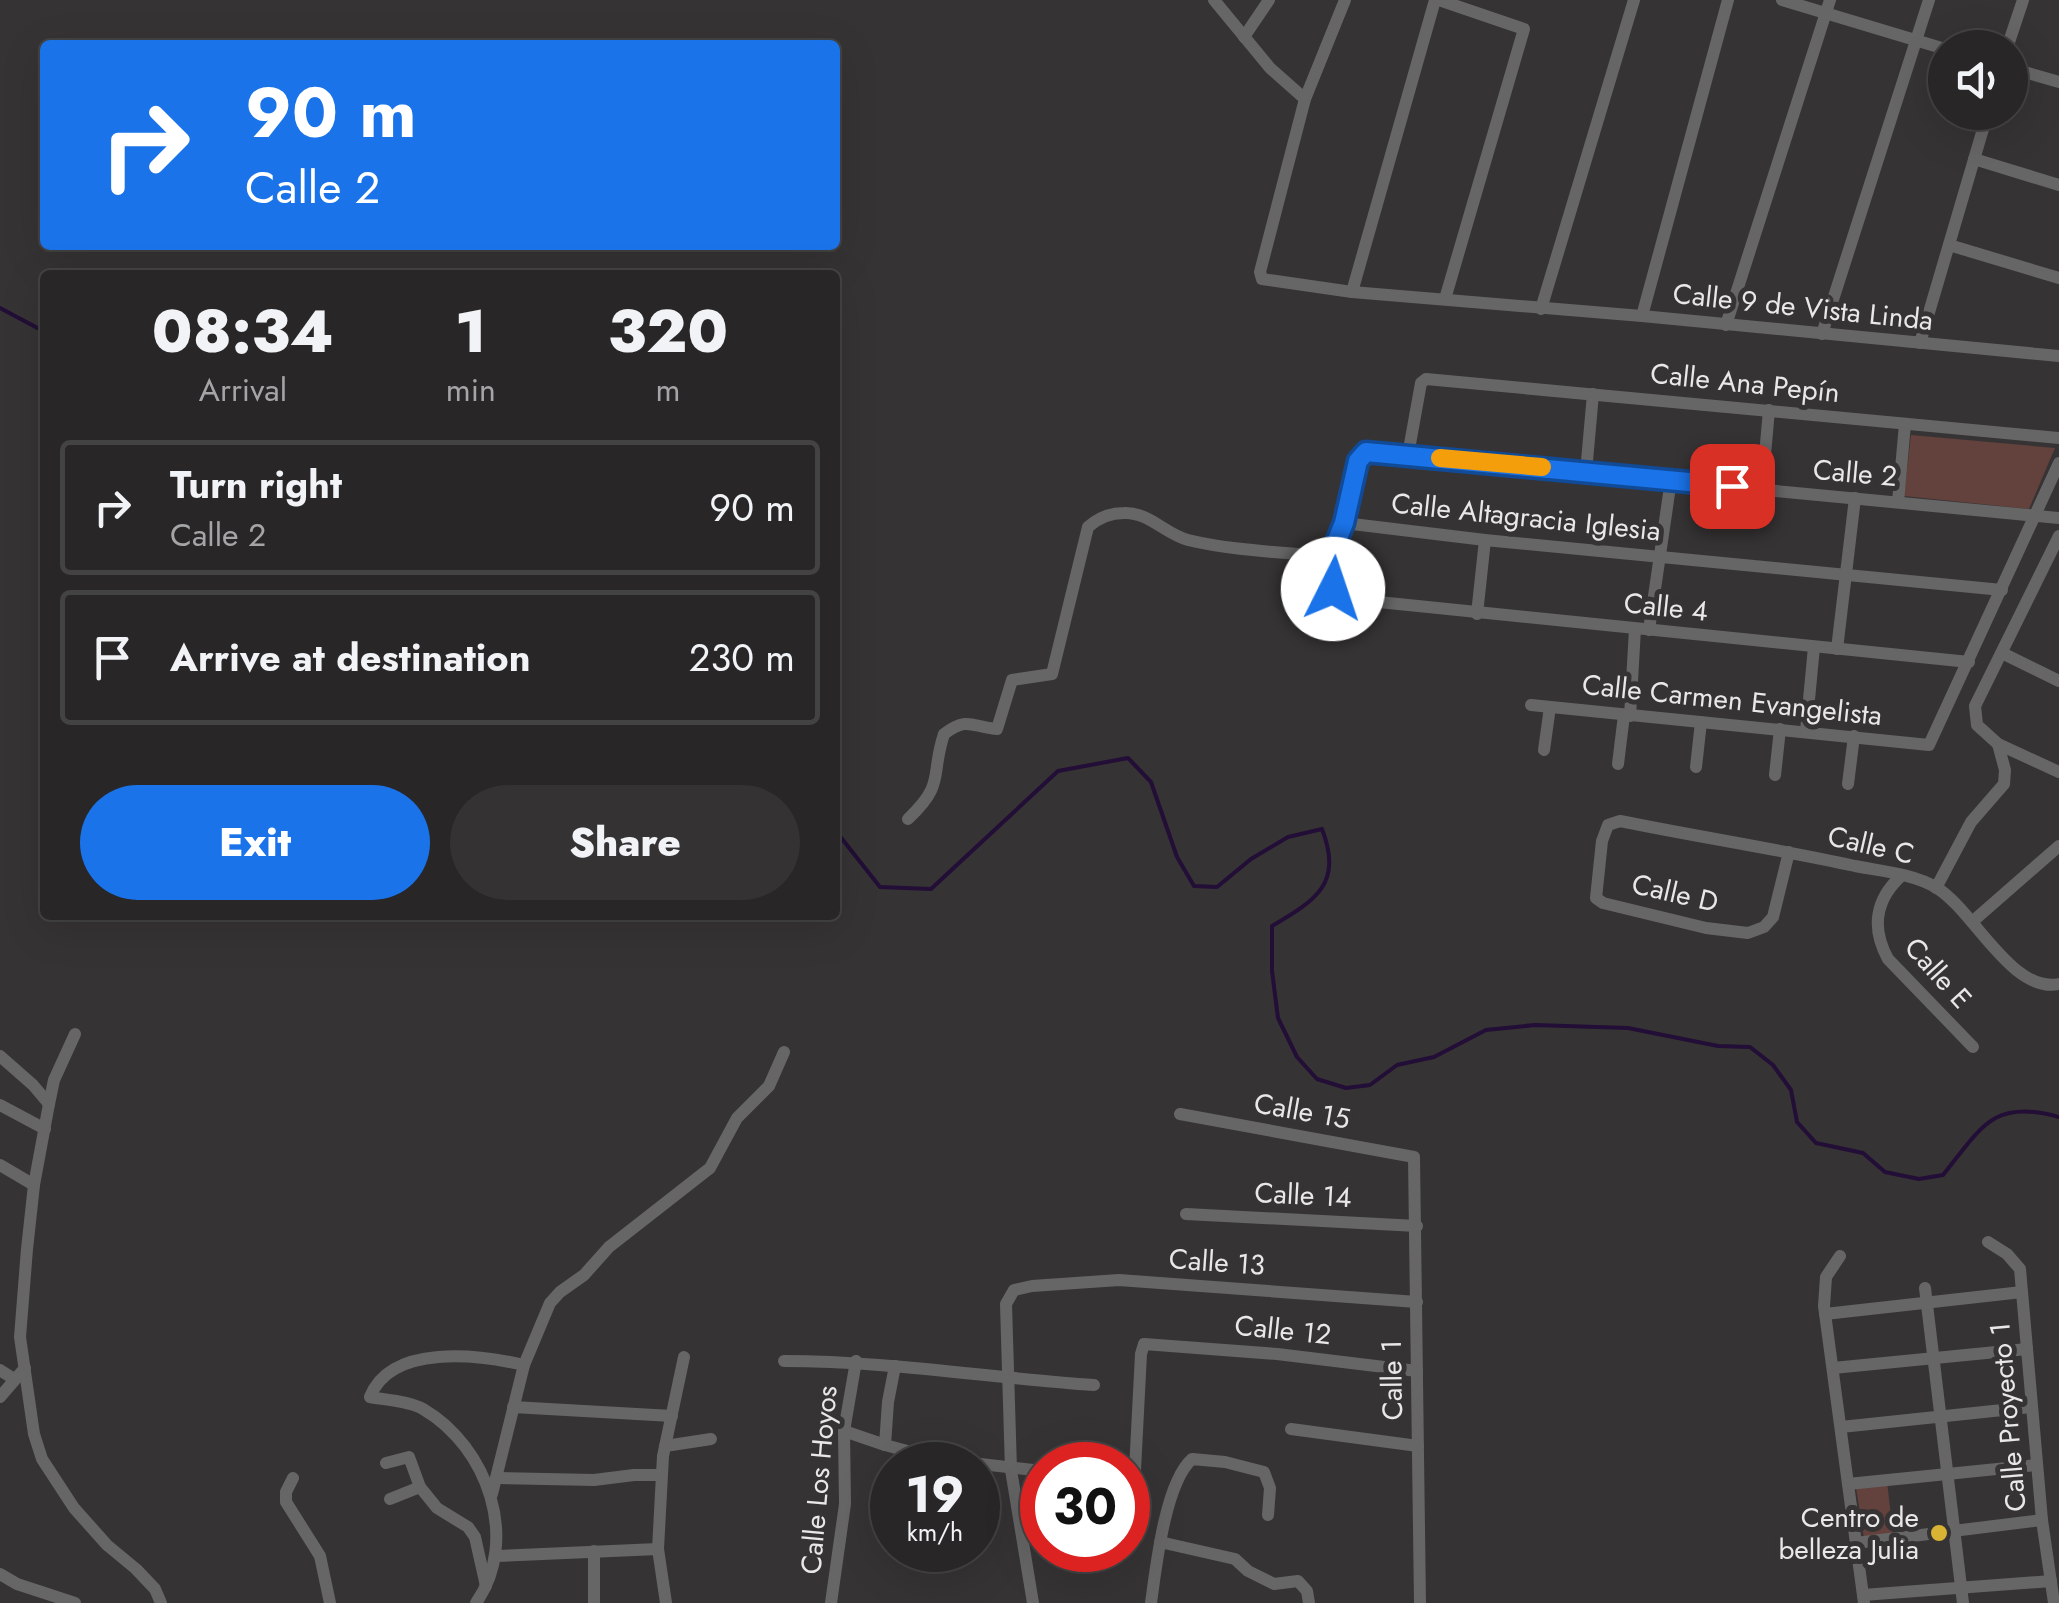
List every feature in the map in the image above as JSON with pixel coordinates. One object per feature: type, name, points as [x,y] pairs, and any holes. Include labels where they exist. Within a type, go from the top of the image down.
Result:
[{"type":"street","points":[[1214,0],[1270,68],[1304,98],[1344,0]]},
{"type":"street","points":[[1244,37],[1269,0]]},
{"type":"street","points":[[1352,292],[1437,0],[1524,28],[1445,299]]},
{"type":"street","points":[[1542,309],[1634,0]]},
{"type":"street","points":[[1642,316],[1728,0]]},
{"type":"street","points":[[1782,0],[1828,7],[1928,44]]},
{"type":"street","points":[[1822,334],[1929,0]]},
{"type":"street","points":[[2013,30],[2023,0]]},
{"type":"street","points":[[1726,325],[1828,7]]},
{"type":"street","points":[[2028,73],[2059,82]]},
{"type":"street","name":"Calle 9 de Vista Linda","points":[[1304,98],[1260,272],[1262,279],[1352,292],[2059,356]]},
{"type":"street","points":[[1920,343],[1983,130]]},
{"type":"street","points":[[1974,159],[2059,185]]},
{"type":"street","points":[[1948,245],[2059,278]]},
{"type":"street","name":"Calle Ana Pepín","points":[[1408,455],[1420,383],[1426,379],[2059,438]]},
{"type":"street","points":[[1586,472],[1593,394]]},
{"type":"street","points":[[1762,488],[1769,410]]},
{"type":"street","points":[[1898,502],[1905,424]]},
{"type":"street","name":"Calle 2","points":[[1344,523],[1362,454],[1408,455],[2059,518]]},
{"type":"street","points":[[1969,662],[2059,462]]},
{"type":"street","points":[[1618,764],[1642,629],[1661,556],[1672,480]]},
{"type":"street","points":[[1838,649],[1855,498]]},
{"type":"street","points":[[908,819],[928,800],[935,784],[944,734],[966,722],[997,729],[1012,680],[1052,674],[1088,527],[1098,518],[1126,512],[1150,520],[1168,535],[1202,543],[1330,557],[1344,523]]},
{"type":"street","name":"Calle Altagracia Iglesia","points":[[1344,523],[2002,590]]},
{"type":"street","points":[[2059,536],[1975,706],[1977,726],[1998,744],[2059,772]]},
{"type":"street","points":[[1477,614],[1485,540]]},
{"type":"street","name":"Calle 4","points":[[1330,557],[1333,589],[1359,600],[1969,662]]},
{"type":"street","points":[[1806,731],[1814,647]]},
{"type":"street","points":[[2002,654],[2059,680]]},
{"type":"street","name":"Calle Carmen Evangelista","points":[[1531,705],[1929,744],[1969,662]]},
{"type":"street","points":[[1544,750],[1550,707]]},
{"type":"street","points":[[1696,766],[1701,722]]},
{"type":"street","points":[[1775,775],[1780,729]]},
{"type":"street","points":[[1848,784],[1854,736]]},
{"type":"street","points":[[1936,888],[1971,822],[2004,784],[2006,770],[1998,744]]},
{"type":"street","name":"Calle D","points":[[1633,824],[1620,821],[1608,825],[1602,840],[1596,898],[1602,903],[1706,928],[1748,933],[1764,927],[1773,917],[1789,852]]},
{"type":"street","name":"Calle C","points":[[1633,824],[1789,852],[1901,876],[1936,888],[2024,977],[2044,986],[2059,984]]},
{"type":"street","points":[[1972,922],[2059,846]]},
{"type":"street","name":"Calle E","points":[[1901,876],[1879,907],[1876,933],[1880,944],[1888,959],[1973,1048]]},
{"type":"street","points":[[75,1034],[54,1080],[34,1185],[20,1324],[34,1434],[55,1482],[106,1546],[154,1589],[161,1603]]},
{"type":"street","points":[[492,1494],[524,1365],[550,1303],[584,1275],[609,1246],[710,1168],[737,1118],[769,1086],[784,1052]]},
{"type":"street","points":[[0,1056],[49,1104]]},
{"type":"street","points":[[0,1104],[45,1129]]},
{"type":"street","name":"Calle 15","points":[[1180,1114],[1414,1157]]},
{"type":"street","name":"Calle 1","points":[[1414,1157],[1420,1603]]},
{"type":"street","points":[[0,1166],[34,1185]]},
{"type":"street","name":"Calle 14","points":[[1186,1214],[1417,1226]]},
{"type":"street","name":"Calle Proyecto 1","points":[[1988,1242],[2007,1254],[2020,1270],[2042,1520],[2054,1603]]},
{"type":"street","points":[[1840,1256],[1826,1277],[1825,1314],[1863,1599],[2050,1581]]},
{"type":"street","name":"Calle 13","points":[[1007,1379],[1006,1304],[1014,1290],[1032,1286],[1119,1280],[1417,1302]]},
{"type":"street","points":[[1926,1288],[1963,1603]]},
{"type":"street","points":[[1825,1314],[2022,1292]]},
{"type":"street","name":"Calle 12","points":[[1136,1442],[1144,1344],[1276,1354],[1417,1372]]},
{"type":"street","points":[[1833,1368],[2027,1349]]},
{"type":"street","points":[[476,1603],[486,1588],[497,1556],[492,1494],[466,1451],[445,1426],[420,1407],[370,1397],[375,1385],[397,1369],[426,1358],[457,1354],[524,1365]]},
{"type":"street","points":[[666,1603],[658,1549],[661,1476],[684,1357]]},
{"type":"street","points":[[784,1362],[856,1361],[1094,1385]]},
{"type":"street","name":"Calle Los Hoyos","points":[[831,1603],[845,1504],[844,1432],[856,1361]]},
{"type":"street","points":[[885,1442],[895,1366]]},
{"type":"street","points":[[0,1396],[25,1368]]},
{"type":"street","points":[[0,1370],[14,1379]]},
{"type":"street","points":[[1007,1379],[1011,1470],[1033,1603]]},
{"type":"street","points":[[513,1407],[672,1416]]},
{"type":"street","points":[[1841,1427],[2031,1407]]},
{"type":"street","points":[[1291,1429],[1418,1446]]},
{"type":"street","points":[[844,1432],[876,1442]]},
{"type":"street","points":[[666,1446],[711,1439]]},
{"type":"street","points":[[386,1463],[410,1457],[420,1487],[437,1508],[468,1527],[475,1537],[486,1588]]},
{"type":"street","points":[[1151,1603],[1160,1542],[1182,1468],[1192,1459],[1226,1462],[1264,1472],[1270,1488],[1268,1515]]},
{"type":"street","points":[[1848,1484],[2037,1464]]},
{"type":"street","points":[[1000,1468],[1020,1470]]},
{"type":"street","points":[[496,1478],[594,1480],[634,1474],[661,1476]]},
{"type":"street","points":[[293,1478],[286,1502],[320,1556],[330,1603]]},
{"type":"street","points":[[390,1499],[420,1487]]},
{"type":"street","points":[[1856,1543],[2042,1520]]},
{"type":"street","points":[[1160,1542],[1235,1559],[1248,1571],[1274,1584],[1298,1581],[1307,1591],[1308,1603]]},
{"type":"street","points":[[497,1556],[658,1549]]},
{"type":"street","points":[[594,1552],[594,1603]]},
{"type":"street","points":[[0,1574],[60,1601],[75,1603]]},
{"type":"shaded area","points":[[1911,435],[2055,448],[2029,509],[1904,496]]},
{"type":"shaded area","points":[[1887,1481],[1893,1534],[1864,1539],[1856,1487]]},
{"type":"waterway","points":[[0,308],[40,329]]},
{"type":"waterway","points":[[840,836],[880,887],[931,889],[1058,771],[1128,758],[1151,782],[1177,857],[1194,886],[1217,887],[1251,859],[1288,837],[1322,829],[1328,848],[1327,877],[1313,898],[1272,926],[1278,1018],[1297,1057],[1317,1079],[1346,1088],[1370,1085],[1397,1065],[1434,1057],[1486,1030],[1535,1025],[1628,1028],[1718,1046],[1750,1047],[1773,1065],[1791,1090],[1797,1122],[1816,1143],[1863,1153],[1885,1172],[1919,1179],[1943,1175],[1979,1131],[2003,1115],[2018,1111],[2059,1117]]},
{"type":"slow traffic","points":[[1440,458],[1542,467]]},
{"type":"place","name":"Centro de belleza Julia","points":[[1939,1533]]},
{"type":"route","points":[[1333,589],[1330,557],[1344,523],[1358,461],[1366,452],[1732,486]]}]
